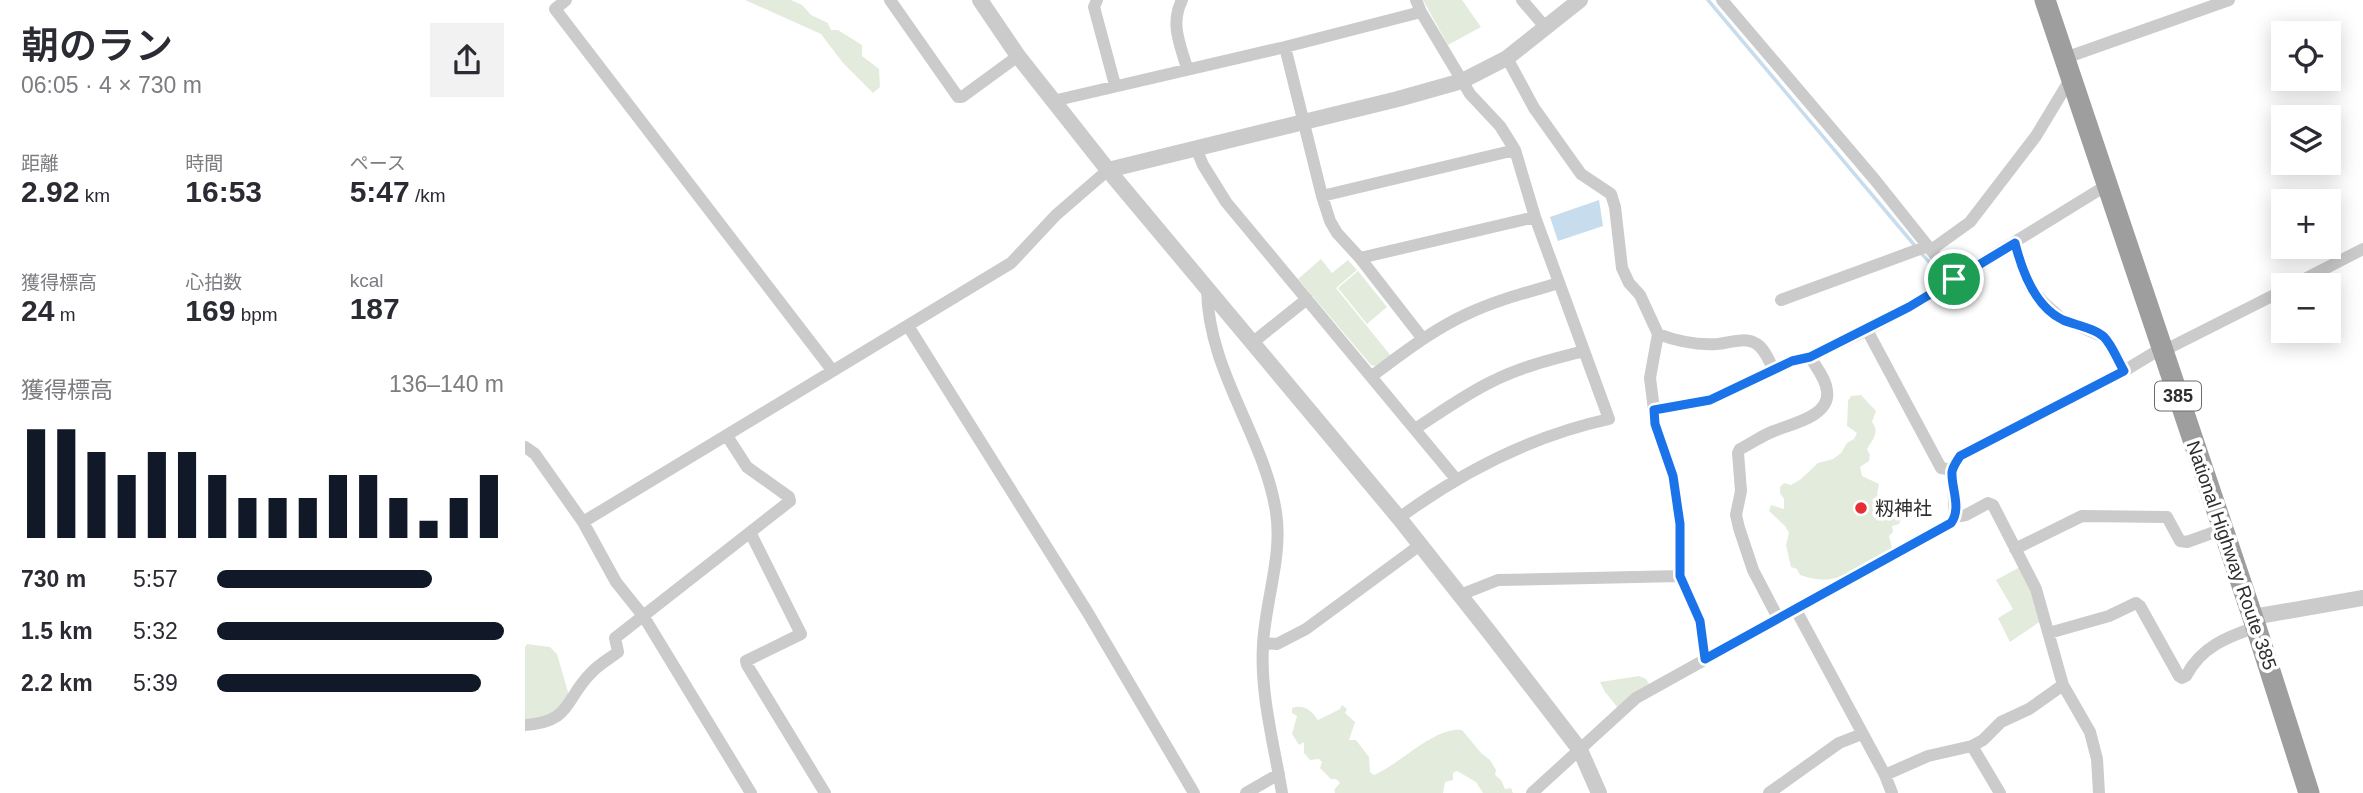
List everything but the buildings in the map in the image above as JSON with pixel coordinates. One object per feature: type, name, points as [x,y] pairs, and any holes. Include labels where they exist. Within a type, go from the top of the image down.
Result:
[{"type":"highway","name":"National Highway Route 385","points":[[2045,0],[2224,529],[2309,793]]},
{"type":"street","points":[[566,0],[555,9],[832,370]]},
{"type":"street","points":[[890,0],[958,97],[962,97],[1018,56]]},
{"type":"street","points":[[980,0],[1018,56],[1108,170],[1399,518],[1460,595],[1580,750],[1599,793]]},
{"type":"street","points":[[1097,0],[1094,6],[1115,85]]},
{"type":"street","points":[[1182,0],[1175,13],[1175,24],[1187,68]]},
{"type":"street","points":[[1522,0],[1546,29]]},
{"type":"street","points":[[583,522],[1011,263],[1056,215],[1108,170],[1462,81],[1507,58],[1580,0]]},
{"type":"street","points":[[1722,0],[1954,279]]},
{"type":"street","points":[[1781,300],[1929,248],[1970,222],[2036,136],[2068,68],[2229,0]]},
{"type":"street","points":[[1053,101],[1285,47],[1418,6],[1470,94],[1500,126],[1514,150],[1535,217],[1609,419],[1551,433],[1512,450],[1456,479],[1399,518]]},
{"type":"street","points":[[1285,47],[1330,220],[1423,339]]},
{"type":"street","points":[[1507,58],[1534,108],[1581,174],[1611,194],[1622,268],[1629,283],[1640,295],[1658,334],[1650,378],[1655,424],[1673,476],[1680,524],[1680,576],[1700,621],[1705,659]]},
{"type":"street","points":[[1196,148],[1203,165],[1226,202],[1456,479]]},
{"type":"street","points":[[1322,196],[1514,150]]},
{"type":"street","points":[[1654,410],[1710,400],[1867,330],[2107,185]]},
{"type":"street","points":[[1360,258],[1535,217]]},
{"type":"street","points":[[2015,243],[2030,287],[2043,303],[2062,319],[2103,337],[2124,371]]},
{"type":"street","points":[[2316,273],[2363,249]]},
{"type":"street","points":[[1371,376],[1423,339],[1465,315],[1559,283]]},
{"type":"street","points":[[1207,289],[1208,314],[1230,390],[1271,483],[1277,516],[1278,538],[1263,643],[1262,672],[1282,793]]},
{"type":"street","points":[[1532,793],[1636,698],[1951,523],[1955,517],[1952,470],[1960,456],[2124,371],[2162,348],[2171,347],[2271,297]]},
{"type":"street","points":[[1252,343],[1307,299]]},
{"type":"street","points":[[908,326],[1088,613],[1194,793]]},
{"type":"street","points":[[1867,330],[1941,467],[1952,470]]},
{"type":"street","points":[[1658,334],[1699,343],[1717,344],[1738,340],[1754,343],[1762,348],[1774,370]]},
{"type":"street","points":[[1415,429],[1466,395],[1497,379],[1527,367],[1584,351]]},
{"type":"street","points":[[1778,618],[1753,570],[1739,528],[1737,515],[1741,491],[1738,453],[1773,431],[1805,421],[1824,405],[1828,394],[1825,382],[1810,357]]},
{"type":"street","points":[[525,725],[543,724],[566,710],[591,672],[618,652],[615,638],[790,501],[789,497],[747,467],[727,436]]},
{"type":"street","points":[[525,447],[528,447],[542,464],[583,522],[616,582],[644,617],[751,793]]},
{"type":"street","points":[[1955,517],[1966,515],[1988,503],[1993,505],[2036,589],[2063,685],[2090,732],[2097,759],[2099,793]]},
{"type":"street","points":[[2015,549],[2082,516],[2168,517],[2180,541],[2187,542],[2224,529]]},
{"type":"street","points":[[750,532],[801,634],[746,661],[747,665],[825,793]]},
{"type":"street","points":[[1263,643],[1277,644],[1306,629],[1420,545]]},
{"type":"street","points":[[1460,595],[1498,580],[1680,576]]},
{"type":"street","points":[[2049,633],[2109,616],[2136,603],[2182,678],[2211,645],[2254,622],[2363,598]]},
{"type":"street","points":[[1795,610],[1885,775],[1892,793]]},
{"type":"street","points":[[1885,775],[1928,756],[1972,746],[1983,740],[2001,722],[2029,709],[2063,685]]},
{"type":"street","points":[[1769,793],[1839,743],[1863,734]]},
{"type":"street","points":[[1972,746],[2000,793]]},
{"type":"street","points":[[1246,793],[1279,774]]},
{"type":"green space","points":[[745,0],[791,0],[802,5],[811,15],[828,23],[831,30],[838,30],[862,45],[862,56],[879,69],[880,87],[873,93],[843,63],[821,34]]},
{"type":"green space","points":[[1423,0],[1462,0],[1481,27],[1448,45]]},
{"type":"green space","points":[[1321,259],[1332,273],[1348,260],[1357,270],[1336,288],[1391,356],[1378,367],[1371,365],[1298,279]]},
{"type":"green space","points":[[1358,271],[1387,307],[1367,324],[1338,288]]},
{"type":"green space","points":[[1861,395],[1876,411],[1872,422],[1876,432],[1867,449],[1869,461],[1860,467],[1862,476],[1879,484],[1877,495],[1898,505],[1901,520],[1899,524],[1892,526],[1893,532],[1889,536],[1892,548],[1837,578],[1826,580],[1800,575],[1797,569],[1791,567],[1786,545],[1789,533],[1769,511],[1771,505],[1784,509],[1780,487],[1784,483],[1791,485],[1818,463],[1833,459],[1854,439],[1857,433],[1847,426],[1848,401],[1851,396]]},
{"type":"green space","points":[[2020,567],[2035,597],[2041,621],[2010,642],[1998,618],[2013,609],[1996,580]]},
{"type":"green space","points":[[527,644],[550,647],[557,654],[568,700],[563,707],[546,716],[525,721],[525,647]]},
{"type":"green space","points":[[1639,676],[1646,679],[1650,685],[1618,708],[1600,682]]},
{"type":"green space","points":[[1342,705],[1347,709],[1345,713],[1355,722],[1349,740],[1356,740],[1369,757],[1370,772],[1374,775],[1440,734],[1462,730],[1490,760],[1496,770],[1495,775],[1505,789],[1511,788],[1513,793],[1483,793],[1476,782],[1457,771],[1453,773],[1453,780],[1445,782],[1443,793],[1335,793],[1334,790],[1340,783],[1331,779],[1320,768],[1322,762],[1319,759],[1310,760],[1304,753],[1304,742],[1299,745],[1292,734],[1297,716],[1292,713],[1292,708],[1307,709],[1318,720],[1340,709]]},
{"type":"water","points":[[1599,200],[1603,226],[1558,241],[1550,217]]},
{"type":"waterway","points":[[1708,0],[1916,247]]},
{"type":"waterway","points":[[1921,253],[1941,275]]},
{"type":"place","name":"籾神社","points":[[1861,508]]},
{"type":"route","points":[[2015,243],[2030,287],[2043,303],[2062,319],[2103,337],[2124,371],[1960,456],[1952,470],[1956,505],[1955,517],[1951,523],[1705,659],[1700,621],[1680,576],[1680,524],[1673,476],[1655,424],[1654,410],[1710,400],[1792,361],[1810,357],[1867,330],[1954,279],[2015,243]]}]
